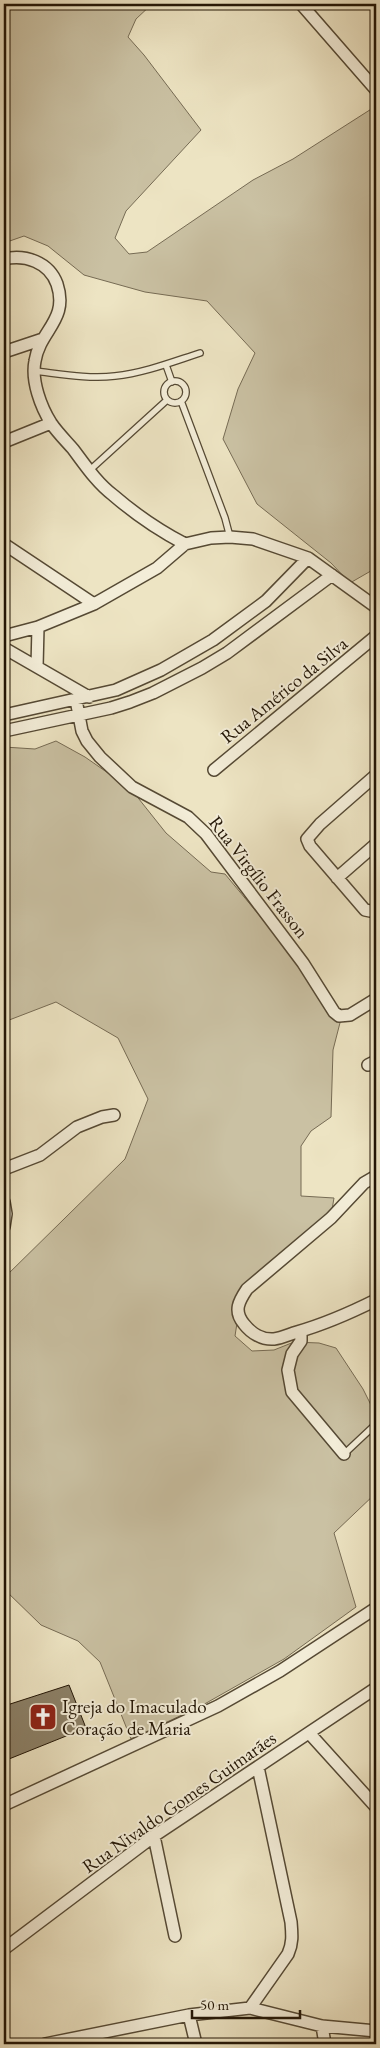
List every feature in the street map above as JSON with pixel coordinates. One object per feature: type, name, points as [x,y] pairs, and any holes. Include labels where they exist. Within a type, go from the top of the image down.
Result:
[{"type":"street","points":[[301,4],[376,90]]},
{"type":"street","points":[[4,259],[19,257],[36,262],[44,266],[52,274],[57,284],[60,302],[58,315],[37,350],[34,371],[39,395],[51,423],[111,494],[145,520],[185,544]]},
{"type":"street","points":[[4,352],[43,339]]},
{"type":"street","points":[[4,442],[51,423]]},
{"type":"street","points":[[4,636],[38,626],[94,604],[157,568],[185,544],[211,538],[253,539],[275,545],[308,558],[376,607]]},
{"type":"street","points":[[4,544],[94,604]]},
{"type":"street","points":[[4,715],[76,700],[134,684],[162,670],[213,640],[266,601],[308,558]]},
{"type":"street","points":[[4,732],[130,702],[202,668],[226,653],[332,576]]},
{"type":"street","points":[[37,667],[38,626]]},
{"type":"street","name":"Rua Américo da Silva","points":[[214,770],[376,636]]},
{"type":"street","points":[[4,648],[88,697]]},
{"type":"street","name":"Rua Virgílio Frasson","points":[[76,700],[82,731],[87,741],[113,770],[132,787],[188,817],[206,834],[303,963],[334,1012],[339,1016],[350,1015],[376,999]]},
{"type":"street","points":[[373,910],[365,910],[310,846],[308,839],[334,810],[376,776]]},
{"type":"street","points":[[337,878],[376,844]]},
{"type":"street","points":[[4,1169],[40,1155],[77,1127],[102,1117],[114,1115]]},
{"type":"street","points":[[376,1176],[364,1183],[331,1218],[247,1289],[239,1301],[238,1307],[241,1321],[256,1334],[274,1339],[329,1322],[376,1300]]},
{"type":"street","points":[[4,1202],[6,1214],[4,1228]]},
{"type":"street","points":[[301,1331],[301,1342],[292,1354],[288,1370],[292,1392],[344,1454]]},
{"type":"street","points":[[4,1806],[218,1706],[280,1671],[376,1608]]},
{"type":"street","name":"Rua Nivaldo Gomes Guimarães","points":[[4,1949],[154,1836],[310,1734],[376,1688]]},
{"type":"street","points":[[310,1734],[376,1807]]},
{"type":"street","points":[[250,2008],[288,1954],[292,1945],[291,1922],[258,1767]]},
{"type":"street","points":[[154,1836],[175,1936]]},
{"type":"street","points":[[45,2044],[189,2015],[250,2008],[322,2026],[376,2030]]},
{"type":"street","points":[[189,2015],[196,2044]]},
{"type":"street","points":[[322,2026],[325,2044]]},
{"type":"lane","points":[[34,371],[92,377],[114,376],[166,364],[200,353]]},
{"type":"lane","points":[[166,364],[172,382]]},
{"type":"lane","points":[[172,382],[179,382],[185,388],[185,395],[181,401],[174,403],[168,400],[164,390],[172,382]]},
{"type":"lane","points":[[90,470],[168,400]]},
{"type":"lane","points":[[181,401],[225,518],[230,537]]},
{"type":"lane","points":[[344,1454],[376,1424]]},
{"type":"shaded area","points":[[4,4],[152,4],[136,19],[128,37],[201,130],[126,211],[115,238],[129,254],[147,252],[253,180],[293,159],[376,106],[376,568],[350,583],[331,563],[257,504],[223,439],[238,389],[255,353],[207,301],[145,292],[84,275],[48,246],[24,236],[4,243]]},
{"type":"shaded area","points":[[56,741],[85,757],[131,789],[166,833],[211,872],[225,874],[342,1015],[333,1050],[331,1117],[311,1131],[301,1146],[301,1196],[334,1198],[329,1227],[257,1282],[239,1310],[235,1336],[252,1351],[274,1350],[294,1342],[319,1343],[336,1348],[363,1389],[376,1415],[376,1493],[334,1533],[356,1607],[284,1659],[201,1706],[131,1739],[100,1662],[78,1641],[41,1625],[4,1589],[4,1278],[125,1159],[148,1099],[118,1038],[56,1002],[4,1022],[4,747],[35,749]]},
{"type":"building","name":"Igreja do Imaculado Coração de Maria","points":[[69,1685],[86,1728],[4,1761],[4,1706]]},
{"type":"place","name":"Igreja do Imaculado Coração de Maria","points":[[43,1717]]}]
